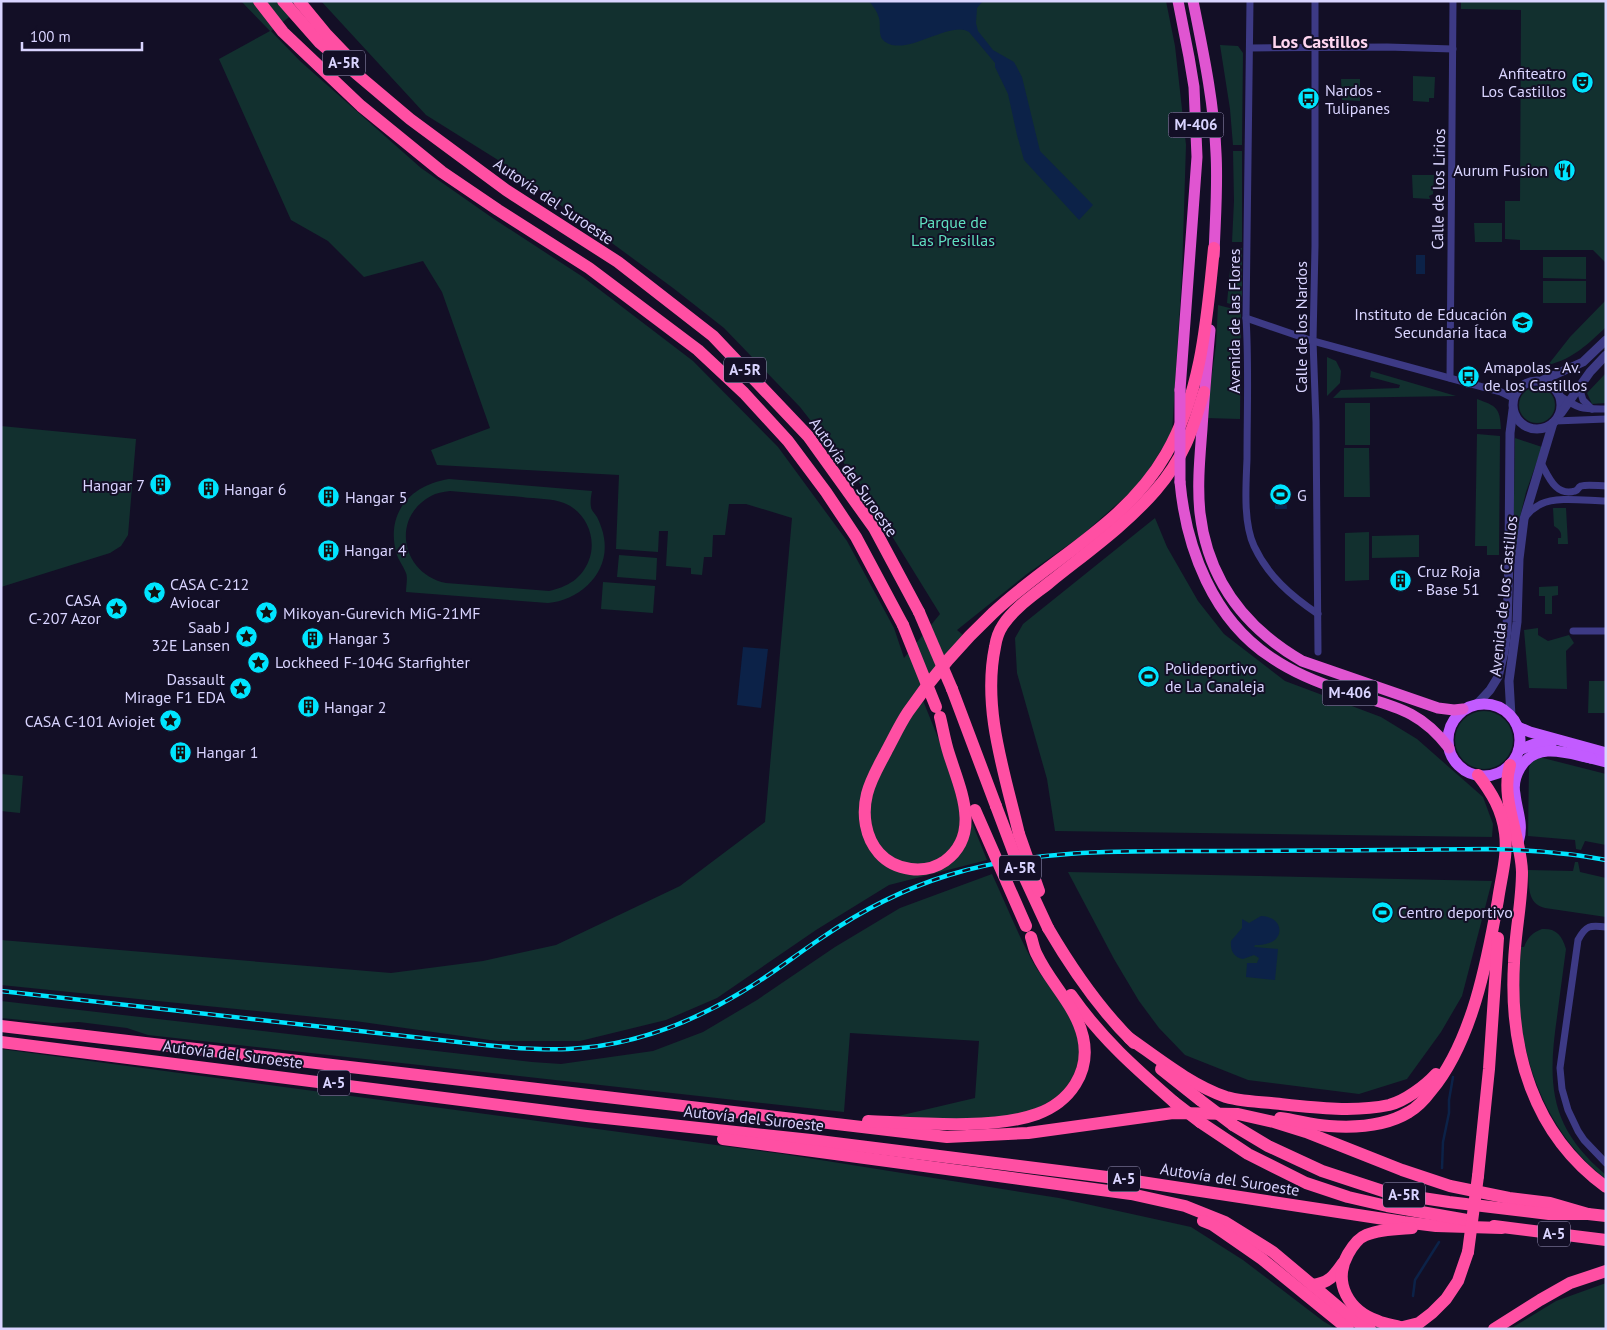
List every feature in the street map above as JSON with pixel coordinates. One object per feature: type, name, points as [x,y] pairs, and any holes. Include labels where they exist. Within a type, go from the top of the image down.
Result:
[{"type":"highway","points":[[250,1],[283,32]]},
{"type":"highway","name":"Autovía del Suroeste","points":[[259,1],[283,32],[361,106],[442,172],[589,268],[698,350],[744,393],[788,441],[826,492],[856,537],[903,625],[975,810],[1028,932],[1090,1022],[1126,1061],[1200,1122],[1248,1154],[1306,1182],[1348,1197],[1387,1206],[1502,1228],[1606,1240]]},
{"type":"highway","name":"Autovía del Suroeste","points":[[284,1],[320,43],[410,119],[506,190],[618,262],[713,336],[808,436],[874,528],[919,612],[952,689],[1016,859],[1048,928],[1071,966],[1107,1014],[1154,1064],[1200,1100],[1236,1120],[1268,1146],[1322,1171],[1389,1193],[1549,1214],[1606,1216]]},
{"type":"highway","points":[[299,1],[327,35],[410,119]]},
{"type":"highway","name":"M-406","points":[[1178,1],[1194,87],[1196,157],[1180,390],[1180,482],[1182,506],[1188,532],[1211,590],[1232,622],[1249,640],[1270,657],[1296,673],[1343,691],[1394,706],[1416,717],[1436,732],[1448,748]]},
{"type":"highway","name":"M-406","points":[[1192,1],[1204,56],[1216,151],[1217,200],[1212,316],[1204,392],[1198,481],[1200,514],[1210,557],[1218,575],[1240,611],[1282,649],[1302,661],[1438,708],[1463,709]]},
{"type":"highway","points":[[938,712],[948,752],[964,800],[966,827],[961,843],[953,855],[940,864],[915,869],[903,867],[892,864],[880,855],[872,844],[867,831],[865,810],[872,778],[907,713],[958,649],[994,612],[1119,512],[1138,494],[1165,456],[1174,439],[1188,402],[1199,363],[1207,316],[1214,248]]},
{"type":"highway","points":[[1048,928],[1041,898],[1019,834],[994,727],[992,678],[995,646],[1002,626],[1019,607],[1131,516],[1156,490],[1174,468],[1189,439],[1204,392]]},
{"type":"highway","points":[[1510,764],[1507,776],[1507,792],[1522,873],[1514,972],[1515,1018],[1522,1058],[1535,1099],[1558,1141],[1589,1174],[1606,1187]]},
{"type":"highway","points":[[1236,1120],[1300,1120],[1327,1126],[1359,1127],[1392,1121],[1411,1111],[1422,1102],[1450,1066],[1462,1040],[1485,969],[1506,846],[1501,815],[1488,788],[1478,776]]},
{"type":"highway","points":[[1489,1069],[1500,1006],[1518,844]]},
{"type":"highway","points":[[1346,1258],[1342,1271],[1343,1287],[1348,1299],[1359,1310],[1377,1321],[1398,1328],[1419,1323],[1446,1299],[1458,1282],[1468,1252],[1478,1176],[1489,1069],[1502,908],[1503,868]]},
{"type":"highway","points":[[817,1122],[840,1120],[968,1124],[998,1122],[1038,1114],[1067,1095],[1079,1078],[1083,1068],[1085,1048],[1083,1036],[1072,1009],[1036,955],[1028,932]]},
{"type":"highway","name":"Autovía del Suroeste","points":[[1,1026],[947,1137],[1028,1133],[1174,1113],[1236,1120],[1306,1132],[1402,1170],[1450,1186],[1550,1204],[1588,1214]]},
{"type":"highway","points":[[1129,1038],[1202,1086],[1228,1097],[1307,1107],[1346,1109],[1390,1105],[1414,1093],[1440,1070],[1462,1040]]},
{"type":"highway","name":"Autovía del Suroeste","points":[[1,1042],[576,1114],[811,1140],[1096,1175],[1436,1226],[1502,1228]]},
{"type":"highway","points":[[576,1114],[609,1123],[1151,1197],[1184,1206],[1225,1222],[1273,1252],[1354,1321],[1370,1329]]},
{"type":"highway","points":[[1151,1197],[1213,1225],[1262,1258],[1348,1329]]},
{"type":"highway","points":[[1312,1285],[1324,1284],[1335,1274],[1352,1246],[1364,1235],[1388,1230],[1436,1226]]},
{"type":"highway","points":[[1494,1329],[1570,1283],[1606,1271]]},
{"type":"main road","points":[[1478,704],[1492,704],[1505,710],[1518,727],[1520,736],[1519,750],[1510,764],[1501,772],[1490,776],[1478,776],[1460,767],[1448,748],[1449,730],[1457,715],[1463,709],[1478,704]]},
{"type":"main road","points":[[1518,727],[1606,753]]},
{"type":"main road","points":[[1519,750],[1528,746],[1542,744],[1606,762]]},
{"type":"main road","points":[[1518,844],[1522,828],[1514,784],[1522,764],[1536,753],[1542,751],[1591,758]]},
{"type":"street","name":"Avenida de las Flores","points":[[1250,1],[1246,318],[1249,368],[1246,511],[1253,544],[1264,563],[1282,588],[1318,614]]},
{"type":"street","name":"Calle de los Nardos","points":[[1316,1],[1313,341],[1316,422],[1318,652]]},
{"type":"street","name":"Calle de los Lirios","points":[[1450,378],[1453,1]]},
{"type":"street","points":[[1250,48],[1453,48]]},
{"type":"street","points":[[1246,318],[1313,341],[1501,392],[1513,398]]},
{"type":"street","points":[[1606,340],[1583,362],[1543,380],[1534,380],[1526,384],[1518,390],[1513,398],[1513,410],[1521,422],[1529,427],[1543,428],[1556,419],[1606,419]]},
{"type":"street","name":"Avenida de los Castillos","points":[[1511,716],[1509,681],[1516,622],[1519,559],[1524,519],[1540,463],[1556,419],[1590,372],[1606,355]]},
{"type":"street","points":[[1543,380],[1553,386],[1560,396],[1586,410],[1606,409]]},
{"type":"street","points":[[1579,387],[1583,400],[1592,409]]},
{"type":"street","points":[[1556,419],[1561,402],[1560,396]]},
{"type":"street","name":"Avenida de los Castillos","points":[[1478,704],[1498,677],[1507,630],[1510,538],[1510,433],[1513,410]]},
{"type":"street","points":[[1540,463],[1551,483],[1556,488],[1575,491],[1582,486],[1606,486]]},
{"type":"street","points":[[1575,491],[1575,496],[1579,501]]},
{"type":"street","points":[[1524,519],[1543,502],[1565,500],[1606,501]]},
{"type":"street","points":[[1573,632],[1606,631]]},
{"type":"street","points":[[1606,927],[1593,926],[1585,929],[1578,940],[1560,1068],[1562,1089],[1568,1110],[1578,1130],[1606,1163]]},
{"type":"green space","name":"Parque de Las Presillas","points":[[241,1],[310,1],[271,31],[300,61],[421,168],[494,219],[583,277],[693,361],[778,447],[847,541],[894,628],[904,658],[940,614],[858,481],[800,407],[724,328],[673,288],[506,165],[426,115],[321,1],[1166,1],[1175,46],[1186,145],[1182,274],[1172,432],[1141,483],[1081,536],[1027,574],[957,630],[963,635],[920,693],[987,860],[889,885],[816,930],[717,998],[666,1020],[580,1041],[497,1041],[355,1021],[1,985],[1,940],[391,973],[483,961],[556,945],[680,886],[765,822],[792,518],[746,504],[729,504],[725,535],[713,535],[712,557],[704,557],[702,575],[691,574],[691,568],[666,566],[668,531],[659,531],[658,552],[616,549],[619,475],[437,465],[431,450],[490,428],[442,292],[423,261],[364,277],[328,241],[291,220],[219,59],[270,31]]},
{"type":"green space","points":[[1461,1],[1606,1],[1606,263],[1593,250],[1520,250],[1520,240],[1505,239],[1505,201],[1520,201],[1521,10],[1461,9]]},
{"type":"green space","points":[[1220,45],[1238,46],[1243,53],[1242,145],[1233,145],[1230,109]]},
{"type":"green space","points":[[1413,76],[1435,77],[1434,98],[1429,98],[1429,102],[1413,101]]},
{"type":"green space","points":[[1341,79],[1360,79],[1360,101],[1342,100]]},
{"type":"green space","points":[[1233,151],[1242,151],[1242,242],[1232,242],[1234,201]]},
{"type":"green space","points":[[1412,175],[1434,175],[1433,194],[1429,196],[1430,199],[1413,198]]},
{"type":"green space","points":[[1474,223],[1502,223],[1502,242],[1475,242]]},
{"type":"green space","points":[[1232,248],[1242,248],[1242,307],[1227,303]]},
{"type":"green space","points":[[1543,257],[1586,257],[1586,279],[1543,278]]},
{"type":"green space","points":[[1543,281],[1586,281],[1586,303],[1543,303]]},
{"type":"green space","points":[[1606,300],[1606,327],[1573,355],[1548,365],[1570,337]]},
{"type":"green space","points":[[1218,305],[1241,311],[1240,419],[1206,418],[1216,345]]},
{"type":"green space","points":[[1327,357],[1336,361],[1341,371],[1340,383],[1327,396]]},
{"type":"green space","points":[[1371,371],[1456,396],[1333,398],[1341,390],[1399,388],[1400,385],[1370,377]]},
{"type":"green space","points":[[1606,373],[1606,403],[1592,404],[1587,393]]},
{"type":"green space","points":[[1537,387],[1544,388],[1550,392],[1554,398],[1554,412],[1550,418],[1544,422],[1537,423],[1530,422],[1524,418],[1520,412],[1519,405],[1520,398],[1524,392],[1530,388]]},
{"type":"green space","points":[[1477,399],[1496,408],[1500,416],[1501,429],[1477,429]]},
{"type":"green space","points":[[1345,403],[1370,403],[1370,445],[1345,445]]},
{"type":"green space","points":[[1,426],[136,439],[128,535],[121,546],[110,553],[1,587]]},
{"type":"green space","points":[[1477,434],[1500,436],[1499,555],[1487,555],[1487,546],[1475,546]]},
{"type":"green space","points":[[1515,438],[1542,447],[1526,492],[1520,517],[1515,556],[1513,555]]},
{"type":"green space","points":[[1344,448],[1369,448],[1370,497],[1344,497]]},
{"type":"green space","points":[[449,479],[592,491],[591,508],[602,530],[605,551],[597,573],[581,590],[560,601],[548,603],[406,592],[407,575],[398,558],[394,538],[398,513],[413,494],[435,482]],"holes":[[[450,491],[549,499],[572,507],[584,519],[591,535],[591,552],[586,567],[573,581],[549,591],[446,583],[431,578],[419,569],[411,557],[406,531],[410,518],[418,506],[433,495]]]},
{"type":"green space","points":[[1553,508],[1566,508],[1568,544],[1558,544],[1558,538],[1561,538],[1561,534],[1554,526]]},
{"type":"green space","name":"Polideportivo de La Canaleja","points":[[1155,518],[1167,547],[1198,601],[1224,634],[1285,681],[1381,717],[1417,739],[1483,797],[1493,824],[1492,837],[1055,831],[1047,779],[1017,673],[1015,638],[1023,624]]},
{"type":"green space","points":[[1369,532],[1369,580],[1345,581],[1345,533]]},
{"type":"green space","points":[[1419,535],[1419,557],[1372,558],[1372,536]]},
{"type":"green space","points":[[619,555],[657,558],[656,580],[617,577]]},
{"type":"green space","points":[[603,582],[655,586],[653,613],[601,609]]},
{"type":"green space","points":[[1558,586],[1558,595],[1552,596],[1552,614],[1545,614],[1545,596],[1539,596],[1539,587]]},
{"type":"green space","points":[[1538,628],[1538,635],[1548,641],[1569,635],[1574,643],[1566,651],[1567,689],[1529,688],[1524,630]]},
{"type":"green space","points":[[1589,681],[1606,681],[1606,713],[1588,713]]},
{"type":"green space","points":[[1484,711],[1500,716],[1508,724],[1513,740],[1508,756],[1500,764],[1484,769],[1468,764],[1460,756],[1455,740],[1460,724],[1468,716]]},
{"type":"green space","points":[[1537,758],[1606,774],[1606,845],[1585,841],[1581,850],[1576,849],[1575,840],[1528,836],[1529,767]]},
{"type":"green space","points":[[1,774],[23,776],[20,813],[1,811]]},
{"type":"green space","points":[[1575,862],[1578,862],[1580,872],[1606,878],[1606,917],[1545,908],[1539,906],[1532,898],[1529,888],[1528,870],[1573,871]]},
{"type":"green space","points":[[1068,872],[1492,881],[1462,996],[1441,1032],[1407,1079],[1359,1094],[1248,1080],[1185,1055],[1159,1028],[1139,1001],[1114,959]]},
{"type":"green space","points":[[992,874],[1034,964],[1073,1022],[1079,1037],[1080,1048],[1079,1060],[1073,1076],[1060,1094],[1041,1106],[1018,1114],[993,1118],[940,1119],[894,1117],[975,1098],[979,1041],[850,1033],[844,1112],[148,1035],[127,1028],[79,1022],[53,1023],[1,1018],[1,1001],[561,1064],[653,1051],[703,1032],[757,1000],[835,947],[900,908]]},
{"type":"green space","points":[[1542,929],[1558,933],[1566,949],[1554,1042],[1553,1085],[1557,1104],[1563,1123],[1573,1140],[1587,1158],[1606,1175],[1606,1179],[1567,1140],[1552,1117],[1530,1066],[1520,1012],[1518,980],[1519,947],[1524,947],[1531,936]]},
{"type":"green space","points":[[1,1049],[783,1154],[1059,1198],[1191,1227],[1243,1260],[1336,1329],[1,1329]]},
{"type":"green space","points":[[1606,1283],[1606,1329],[1510,1329],[1556,1301]]},
{"type":"water","points":[[869,1],[983,1],[977,8],[976,23],[978,31],[993,50],[1014,62],[1022,77],[1040,151],[1093,205],[1079,220],[1024,160],[1008,94],[995,67],[995,63],[969,32],[961,29],[914,43],[892,45],[881,38],[880,21]]},
{"type":"water","points":[[1416,255],[1425,255],[1425,274],[1416,274]]},
{"type":"water","name":"G","points":[[1286,484],[1287,509],[1275,509],[1275,485]]},
{"type":"water","points":[[743,647],[768,649],[761,708],[737,705]]},
{"type":"water","points":[[1261,916],[1275,921],[1279,926],[1277,937],[1273,941],[1255,945],[1254,947],[1278,949],[1275,980],[1246,977],[1247,963],[1257,963],[1259,958],[1254,955],[1243,959],[1240,958],[1235,955],[1231,948],[1231,941],[1242,928],[1242,919],[1249,923]]},
{"type":"waterway","points":[[1442,1168],[1443,1142],[1449,1113],[1453,1077]]},
{"type":"waterway","points":[[1413,1296],[1415,1280],[1439,1242]]},
{"type":"railway","points":[[1,991],[492,1046],[568,1049],[614,1043],[657,1032],[679,1024],[750,987],[835,929],[882,902],[915,887],[982,866],[1050,856],[1118,851],[1489,849],[1548,852],[1606,860]]},
{"type":"place","name":"Anfiteatro Los Castillos","points":[[1582,82]]},
{"type":"place","name":"Nardos - Tulipanes","points":[[1309,99]]},
{"type":"place","name":"Aurum Fusion","points":[[1564,170]]},
{"type":"place","name":"Instituto de Educación Secundaria Ítaca","points":[[1523,323]]},
{"type":"place","name":"Amapolas - Av. de los Castillos","points":[[1468,376]]},
{"type":"place","name":"Hangar 7","points":[[161,485]]},
{"type":"place","name":"Hangar 6","points":[[208,489]]},
{"type":"place","name":"G","points":[[1281,495]]},
{"type":"place","name":"Hangar 5","points":[[329,497]]},
{"type":"place","name":"Hangar 4","points":[[328,550]]},
{"type":"place","name":"Cruz Roja - Base 51","points":[[1401,580]]},
{"type":"place","name":"CASA C-212 Aviocar","points":[[154,593]]},
{"type":"place","name":"CASA C-207 Azor","points":[[117,609]]},
{"type":"place","name":"Mikoyan-Gurevich MiG-21MF","points":[[267,613]]},
{"type":"place","name":"Saab J 32E Lansen","points":[[246,636]]},
{"type":"place","name":"Hangar 3","points":[[312,638]]},
{"type":"place","name":"Lockheed F-104G Starfighter","points":[[259,662]]},
{"type":"place","name":"Polideportivo de La Canaleja","points":[[1149,677]]},
{"type":"place","name":"Dassault Mirage F1 EDA","points":[[241,688]]},
{"type":"place","name":"Hangar 2","points":[[308,707]]},
{"type":"place","name":"CASA C-101 Aviojet","points":[[171,721]]},
{"type":"place","name":"Hangar 1","points":[[180,752]]},
{"type":"place","name":"Centro deportivo","points":[[1382,912]]},
{"type":"district","name":"Los Castillos","points":[[1320,42]]}]
